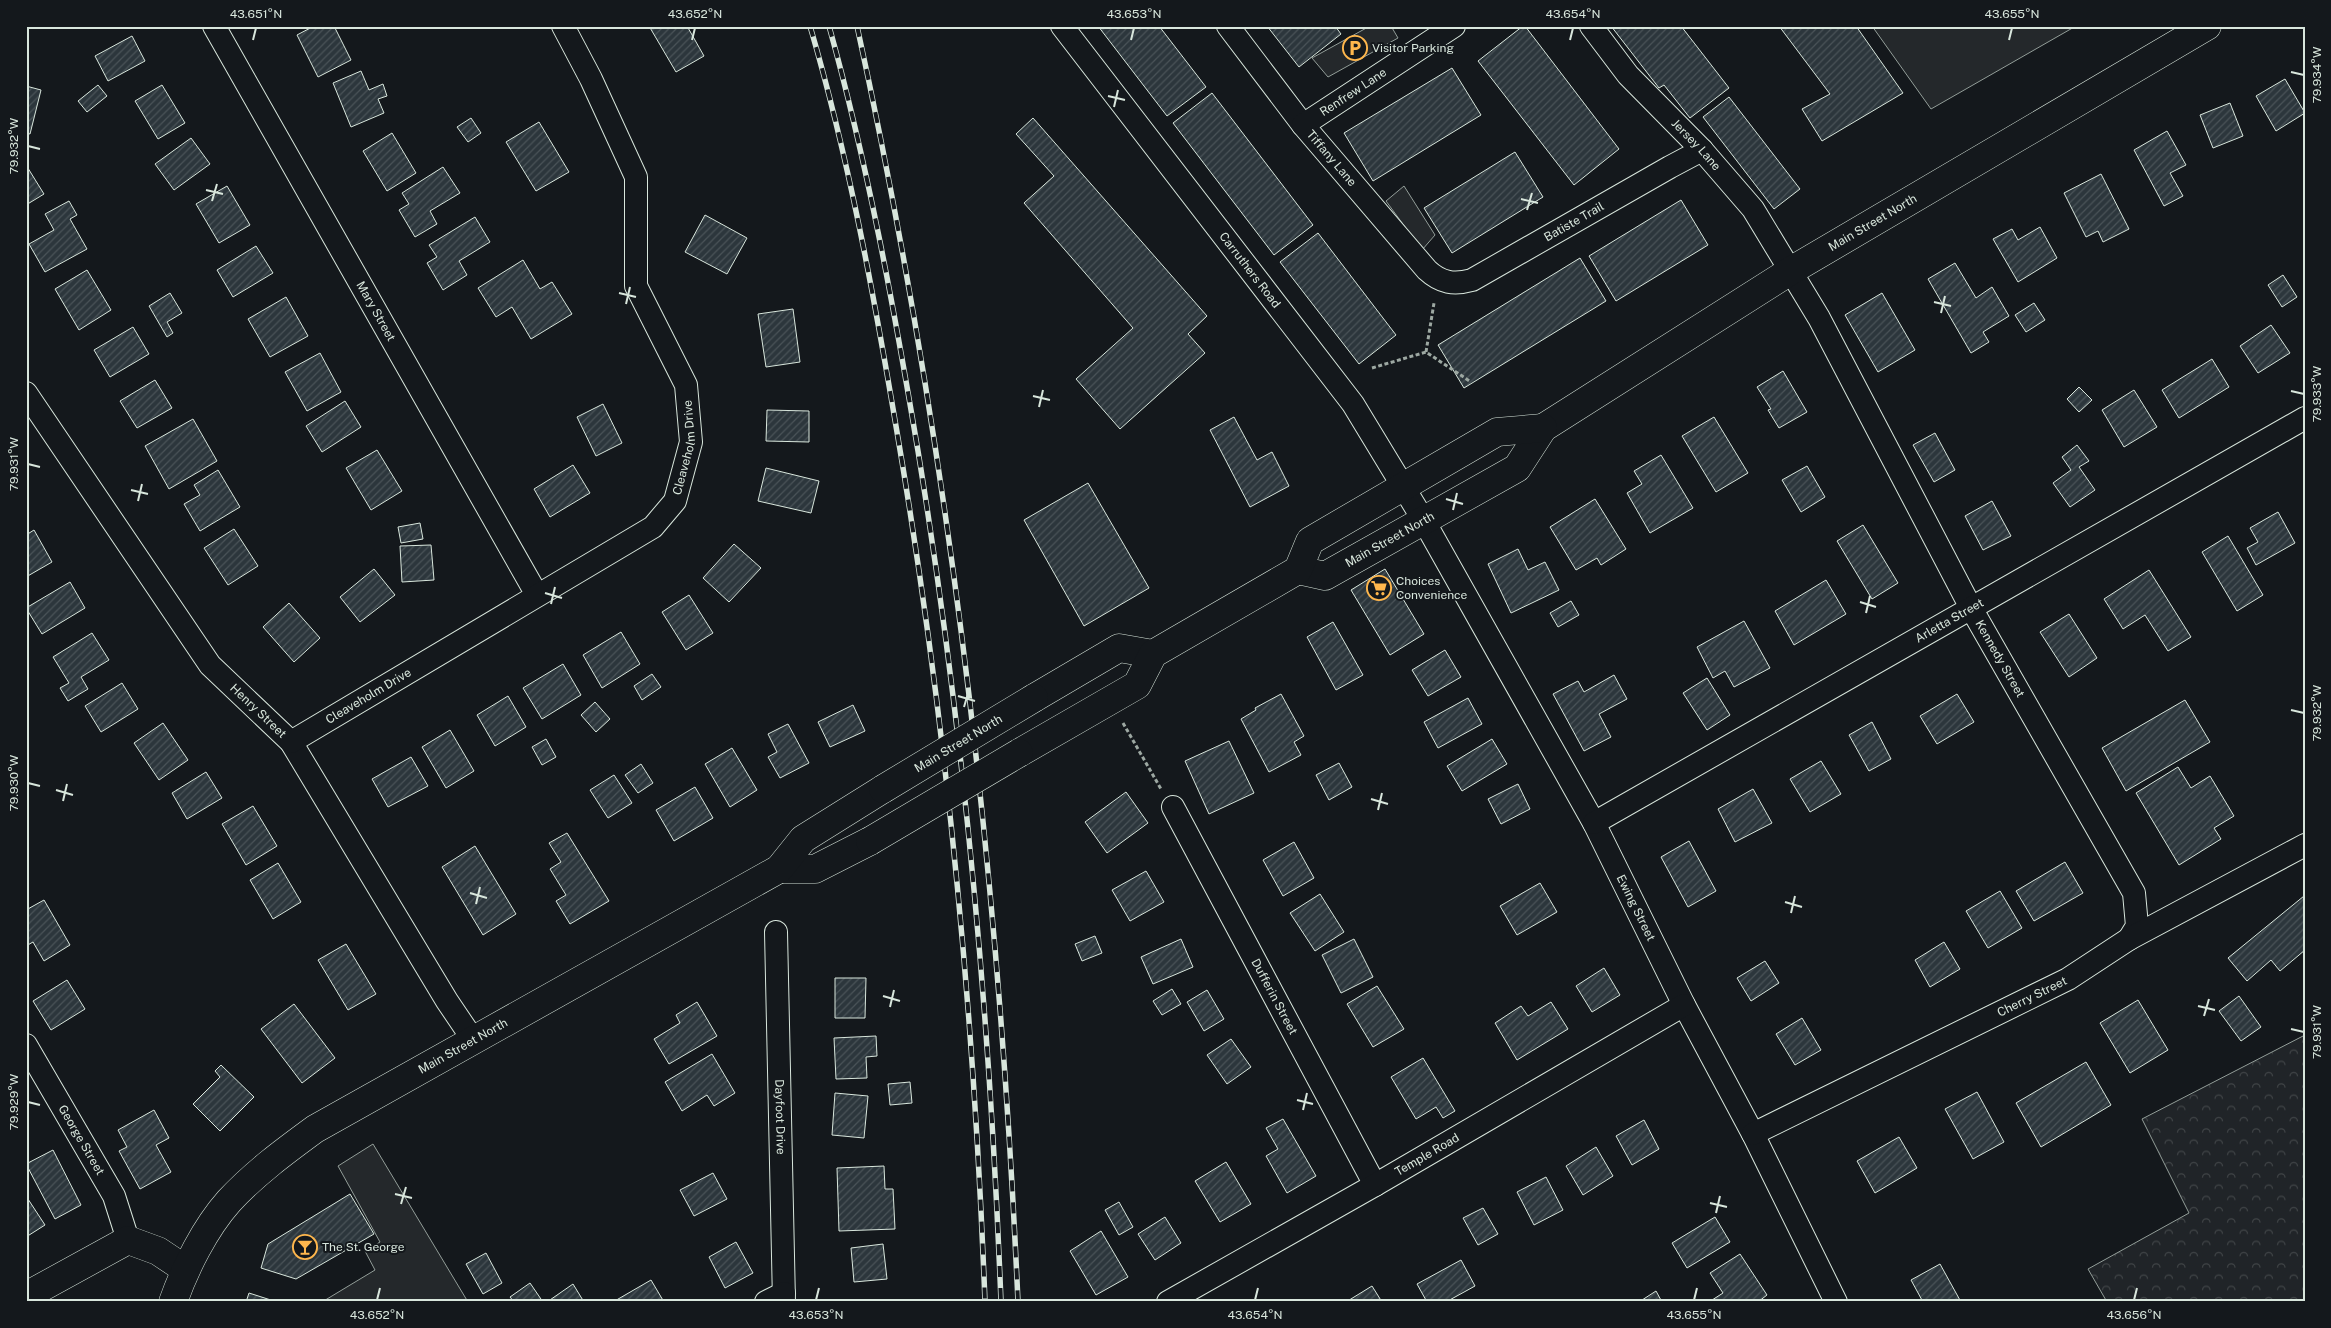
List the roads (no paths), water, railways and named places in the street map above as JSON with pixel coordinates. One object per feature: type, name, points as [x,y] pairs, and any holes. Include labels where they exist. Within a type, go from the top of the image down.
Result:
[{"type":"main road","name":"Main Street North","points":[[1543,428],[1496,432],[1402,485],[1310,541],[1298,570],[1325,576],[1517,468],[1543,428],[1792,270],[2207,26]]},
{"type":"main road","points":[[1153,654],[1298,570]]},
{"type":"main road","name":"Main Street North","points":[[173,1302],[185,1269],[228,1202],[264,1168],[315,1129],[779,870],[803,839],[1118,648],[1153,654],[1137,685],[870,841],[815,869],[779,870]]},
{"type":"main road","points":[[26,1296],[128,1240],[158,1250],[185,1269]]},
{"type":"street","name":"Mary Street","points":[[214,26],[537,595]]},
{"type":"street","name":"Cleaveholm Drive","points":[[291,742],[653,527],[676,501],[691,442],[686,385],[636,286],[636,177],[591,79],[563,26]]},
{"type":"street","name":"Carruthers Road","points":[[1062,26],[1354,404],[1424,521]]},
{"type":"street","name":"Tiffany Lane","points":[[1228,26],[1303,125],[1427,270],[1439,289]]},
{"type":"street","name":"Renfrew Lane","points":[[1303,125],[1454,26]]},
{"type":"street","name":"Jersey Lane","points":[[1591,26],[1628,75],[1702,150],[1753,209],[1792,270]]},
{"type":"street","name":"Batiste Trail","points":[[1439,289],[1452,283],[1472,280],[1702,150]]},
{"type":"street","name":"Kennedy Street","points":[[1792,270],[1971,608],[2134,893],[2137,926],[2129,939]]},
{"type":"street","name":"Henry Street","points":[[26,392],[210,664],[291,742],[447,1001],[474,1041]]},
{"type":"street","name":"Arletta Street","points":[[1594,823],[2305,418]]},
{"type":"street","name":"Ewing Street","points":[[1424,521],[1594,823],[1684,1005],[1753,1134],[1832,1301]]},
{"type":"street","name":"Dufferin Street","points":[[1173,807],[1375,1185]]},
{"type":"street","name":"Cherry Street","points":[[1753,1134],[2068,979],[2129,939],[2305,845]]},
{"type":"street","name":"Dayfoot Drive","points":[[776,932],[778,1299]]},
{"type":"street","name":"Temple Road","points":[[1168,1302],[1375,1185],[1684,1005]]},
{"type":"street","name":"George Street","points":[[26,1045],[114,1196],[128,1240]]},
{"type":"railway","points":[[810,26],[837,126],[870,279],[897,432],[930,648],[955,865],[965,974],[974,1083],[985,1302]]},
{"type":"railway","points":[[829,26],[856,131],[890,291],[918,451],[949,662],[973,875],[982,982],[990,1088],[1001,1302]]},
{"type":"railway","points":[[857,26],[890,184],[918,342],[943,501],[965,661],[983,820],[998,981],[1018,1302]]},
{"type":"place","name":"Visitor Parking","points":[[1355,48]]},
{"type":"place","name":"Choices Convenience","points":[[1379,588]]},
{"type":"place","name":"The St. George","points":[[305,1247]]}]
